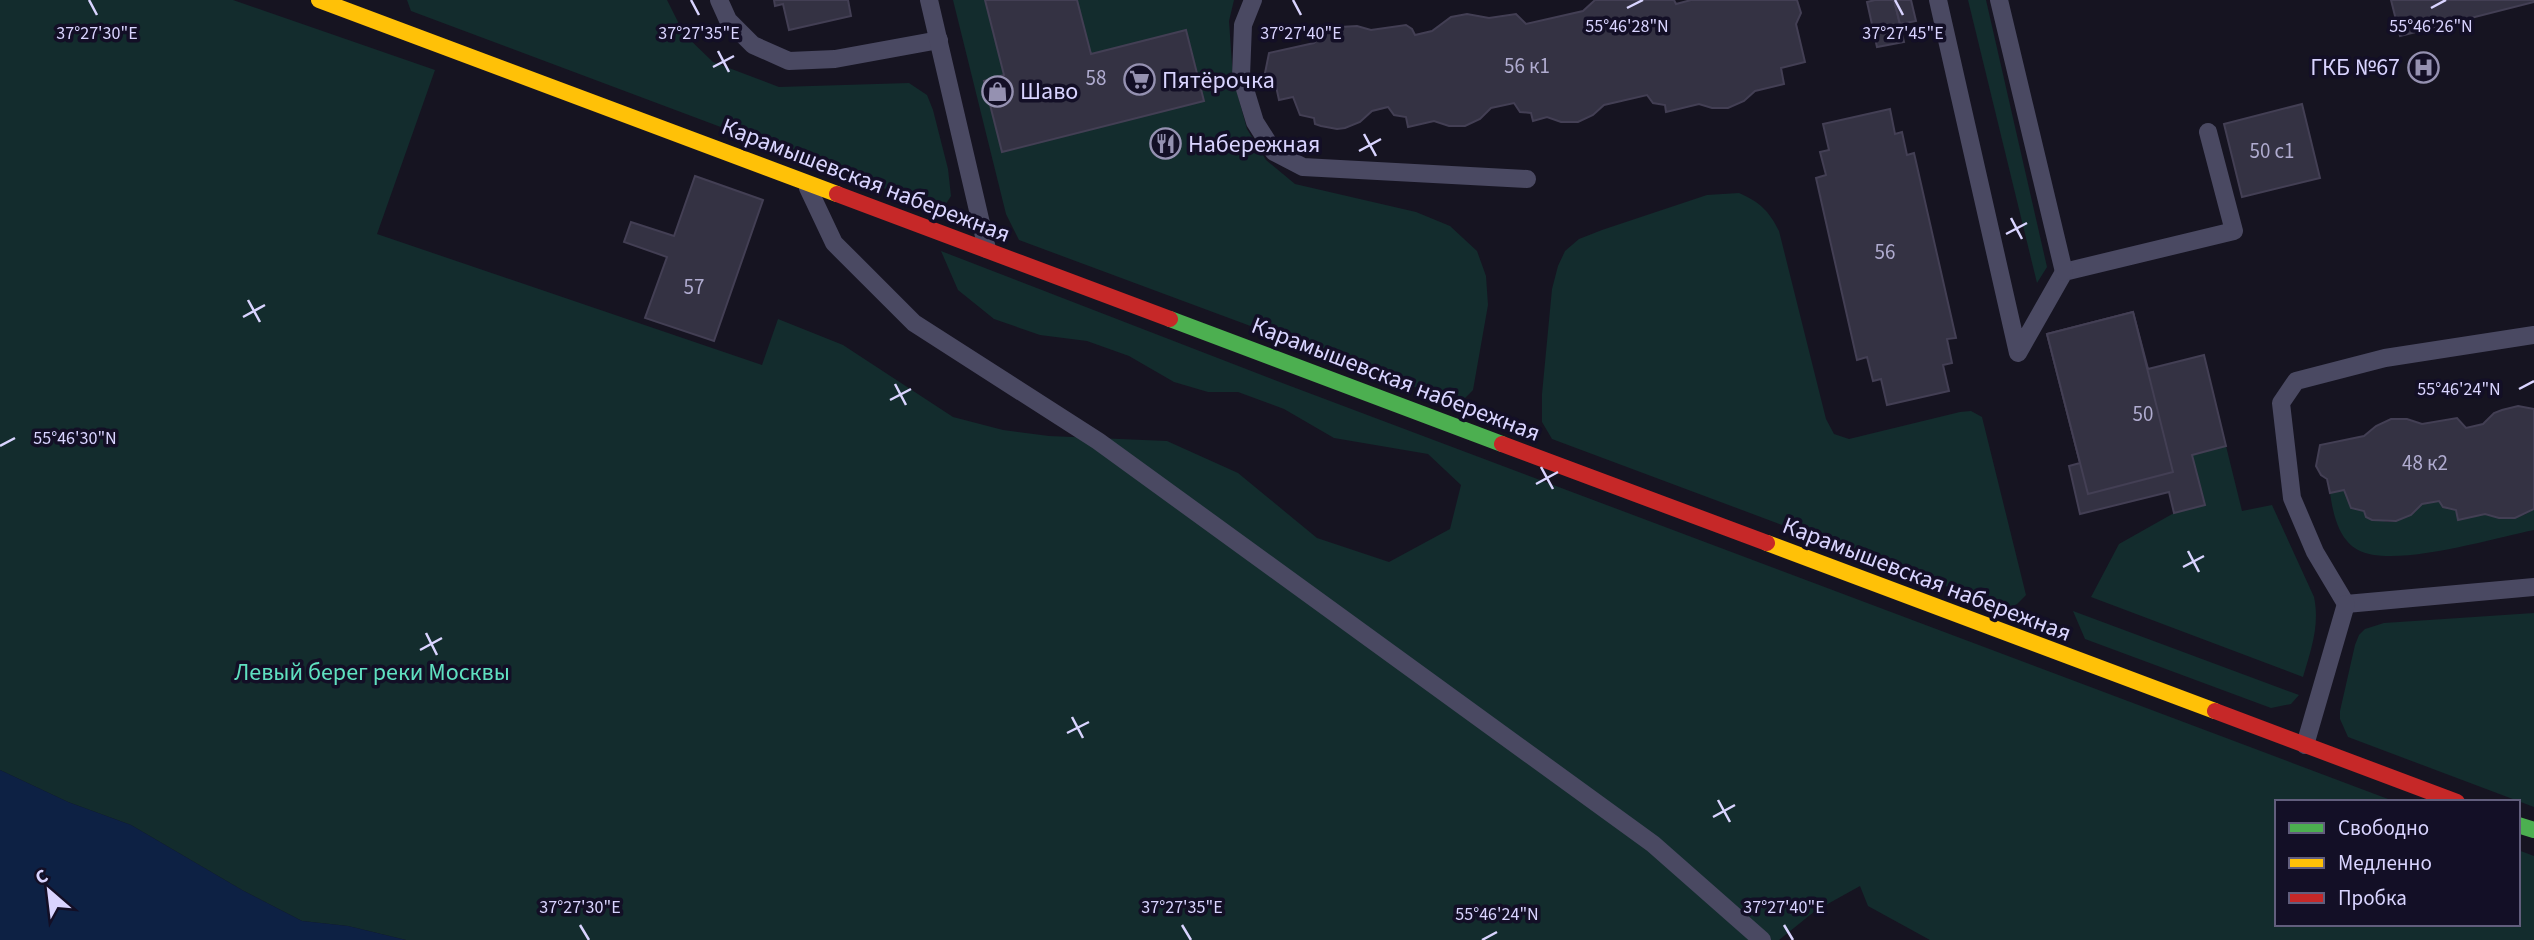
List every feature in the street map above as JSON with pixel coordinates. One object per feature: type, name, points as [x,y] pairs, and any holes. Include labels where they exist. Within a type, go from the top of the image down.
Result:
[{"type":"street","name":"Карамышевская набережная","points":[[319,0],[369,8],[806,182],[2452,800]]},
{"type":"lane","points":[[719,0],[729,20],[752,44],[789,61],[835,59],[939,40]]},
{"type":"lane","points":[[929,0],[987,250]]},
{"type":"lane","points":[[1254,0],[1243,25],[1241,76],[1255,122],[1274,152],[1303,167],[1527,179]]},
{"type":"lane","points":[[1938,0],[2018,353],[2064,272],[1999,0]]},
{"type":"lane","points":[[2064,272],[2234,230],[2208,132]]},
{"type":"lane","points":[[806,182],[834,243],[915,323],[1098,442],[1653,844],[1762,940]]},
{"type":"lane","points":[[2305,745],[2346,604],[2315,552],[2291,498],[2281,403],[2296,381],[2385,358],[2534,335]]},
{"type":"lane","points":[[2346,604],[2534,587]]},
{"type":"green space","name":"Левый берег реки Москвы","points":[[0,0],[233,0],[435,70],[377,234],[762,365],[778,319],[843,345],[953,417],[1003,430],[1049,436],[1167,441],[1238,473],[1317,538],[1389,562],[1450,529],[1461,485],[1428,454],[1334,438],[1284,409],[1238,392],[1208,392],[1174,382],[1129,356],[1087,341],[1040,335],[994,319],[958,290],[941,251],[1285,384],[2391,800],[2275,800],[2275,926],[2520,926],[2520,851],[2534,856],[2534,940],[1930,940],[1868,906],[1860,886],[1815,911],[1779,940],[406,940],[348,926],[302,921],[242,890],[131,825],[68,802],[0,770]]},
{"type":"green space","points":[[407,0],[667,0],[684,34],[713,62],[779,87],[909,83],[927,95],[933,110],[948,169],[951,196],[942,210],[411,11]]},
{"type":"green space","points":[[953,0],[1234,0],[1229,21],[1233,78],[1247,129],[1266,160],[1295,184],[1416,212],[1450,226],[1477,251],[1486,276],[1488,305],[1473,390],[1463,400],[1455,402],[1019,240],[1006,214]]},
{"type":"green space","points":[[1968,0],[1986,0],[2047,267],[2037,283]]},
{"type":"green space","points":[[1739,193],[1763,208],[1779,231],[1826,419],[1834,434],[1849,439],[1960,412],[1971,411],[1982,417],[2026,595],[2017,604],[2007,609],[1552,439],[1542,422],[1542,394],[1552,289],[1565,251],[1579,239],[1707,195]]},
{"type":"green space","points":[[2226,446],[2242,511],[2272,505],[2314,597],[2315,627],[2303,677],[2091,597],[2119,544],[2174,513],[2192,455]]},
{"type":"green space","points":[[2344,490],[2351,508],[2364,511],[2366,517],[2388,522],[2411,514],[2422,504],[2439,501],[2443,507],[2456,510],[2459,520],[2480,515],[2516,517],[2534,509],[2534,530],[2444,550],[2394,556],[2374,555],[2358,550],[2341,532],[2330,493]]},
{"type":"green space","points":[[2073,611],[2299,695],[2291,704],[2271,708],[2085,639]]},
{"type":"green space","points":[[2534,613],[2534,807],[2348,737],[2340,719],[2340,711],[2355,645],[2365,629],[2384,623]]},
{"type":"water","points":[[0,770],[68,802],[131,825],[242,890],[302,921],[348,926],[406,940],[0,940]]},
{"type":"building","points":[[774,0],[848,0],[851,16],[789,30],[783,4],[775,6]]},
{"type":"building","points":[[985,0],[1077,0],[1091,54],[1186,30],[1204,101],[1002,152],[984,81],[1004,75]]},
{"type":"building","points":[[1595,0],[1674,0],[1676,4],[1691,0],[1797,0],[1801,13],[1796,24],[1805,62],[1781,68],[1784,84],[1755,91],[1744,101],[1728,108],[1712,108],[1699,104],[1666,112],[1665,105],[1653,103],[1647,95],[1604,105],[1593,115],[1578,122],[1561,122],[1547,117],[1533,121],[1531,113],[1520,112],[1514,103],[1491,108],[1480,119],[1465,126],[1449,126],[1434,121],[1408,127],[1406,117],[1394,115],[1388,107],[1372,111],[1360,122],[1337,129],[1315,124],[1314,118],[1300,115],[1293,97],[1279,100],[1276,86],[1265,73],[1269,53],[1314,43],[1325,32],[1340,27],[1357,26],[1371,30],[1406,25],[1415,35],[1432,31],[1451,17],[1467,14],[1489,18],[1516,14],[1526,24],[1583,11]]},
{"type":"building","points":[[1894,0],[1904,42],[1877,47],[1867,2]]},
{"type":"building","points":[[1894,0],[1911,0],[1916,21],[1900,24]]},
{"type":"building","points":[[2391,0],[2534,0],[2534,2],[2400,36]]},
{"type":"building","points":[[2302,104],[2320,178],[2242,197],[2224,124]]},
{"type":"building","points":[[1890,109],[1895,134],[1902,132],[1907,155],[1914,153],[1956,338],[1947,339],[1952,363],[1943,365],[1949,391],[1887,405],[1881,379],[1873,381],[1867,357],[1857,360],[1816,178],[1826,175],[1820,152],[1829,150],[1823,124]]},
{"type":"building","points":[[695,176],[763,200],[714,341],[645,318],[667,257],[624,242],[631,222],[674,236]]},
{"type":"building","points":[[2133,312],[2148,369],[2204,355],[2226,446],[2192,455],[2205,505],[2174,513],[2169,492],[2080,514],[2069,466],[2080,463],[2047,334]]},
{"type":"building","points":[[2133,312],[2173,472],[2088,494],[2047,334]]},
{"type":"building","points":[[2518,406],[2534,409],[2534,509],[2515,518],[2499,518],[2485,514],[2458,520],[2456,510],[2443,507],[2439,501],[2422,504],[2411,515],[2396,521],[2372,520],[2366,517],[2364,511],[2351,508],[2344,490],[2330,493],[2327,479],[2316,466],[2320,445],[2364,436],[2391,419],[2407,419],[2422,424],[2457,418],[2466,428],[2483,424],[2494,413]]},
{"type":"traffic: fast","points":[[1170,319],[1502,444]]},
{"type":"traffic: fast","points":[[2520,826],[2534,830]]},
{"type":"traffic: slow","points":[[319,0],[837,194]]},
{"type":"traffic: slow","points":[[1767,543],[2215,711]]},
{"type":"traffic: jam","points":[[837,194],[1170,319]]},
{"type":"traffic: jam","points":[[1502,444],[1767,543]]},
{"type":"traffic: jam","points":[[2215,711],[2452,800]]},
{"type":"place","name":"ГКБ №67","points":[[2423,67]]},
{"type":"place","name":"Пятёрочка","points":[[1139,80]]},
{"type":"place","name":"Шаво","points":[[997,91]]},
{"type":"place","name":"Набережная","points":[[1165,144]]}]
